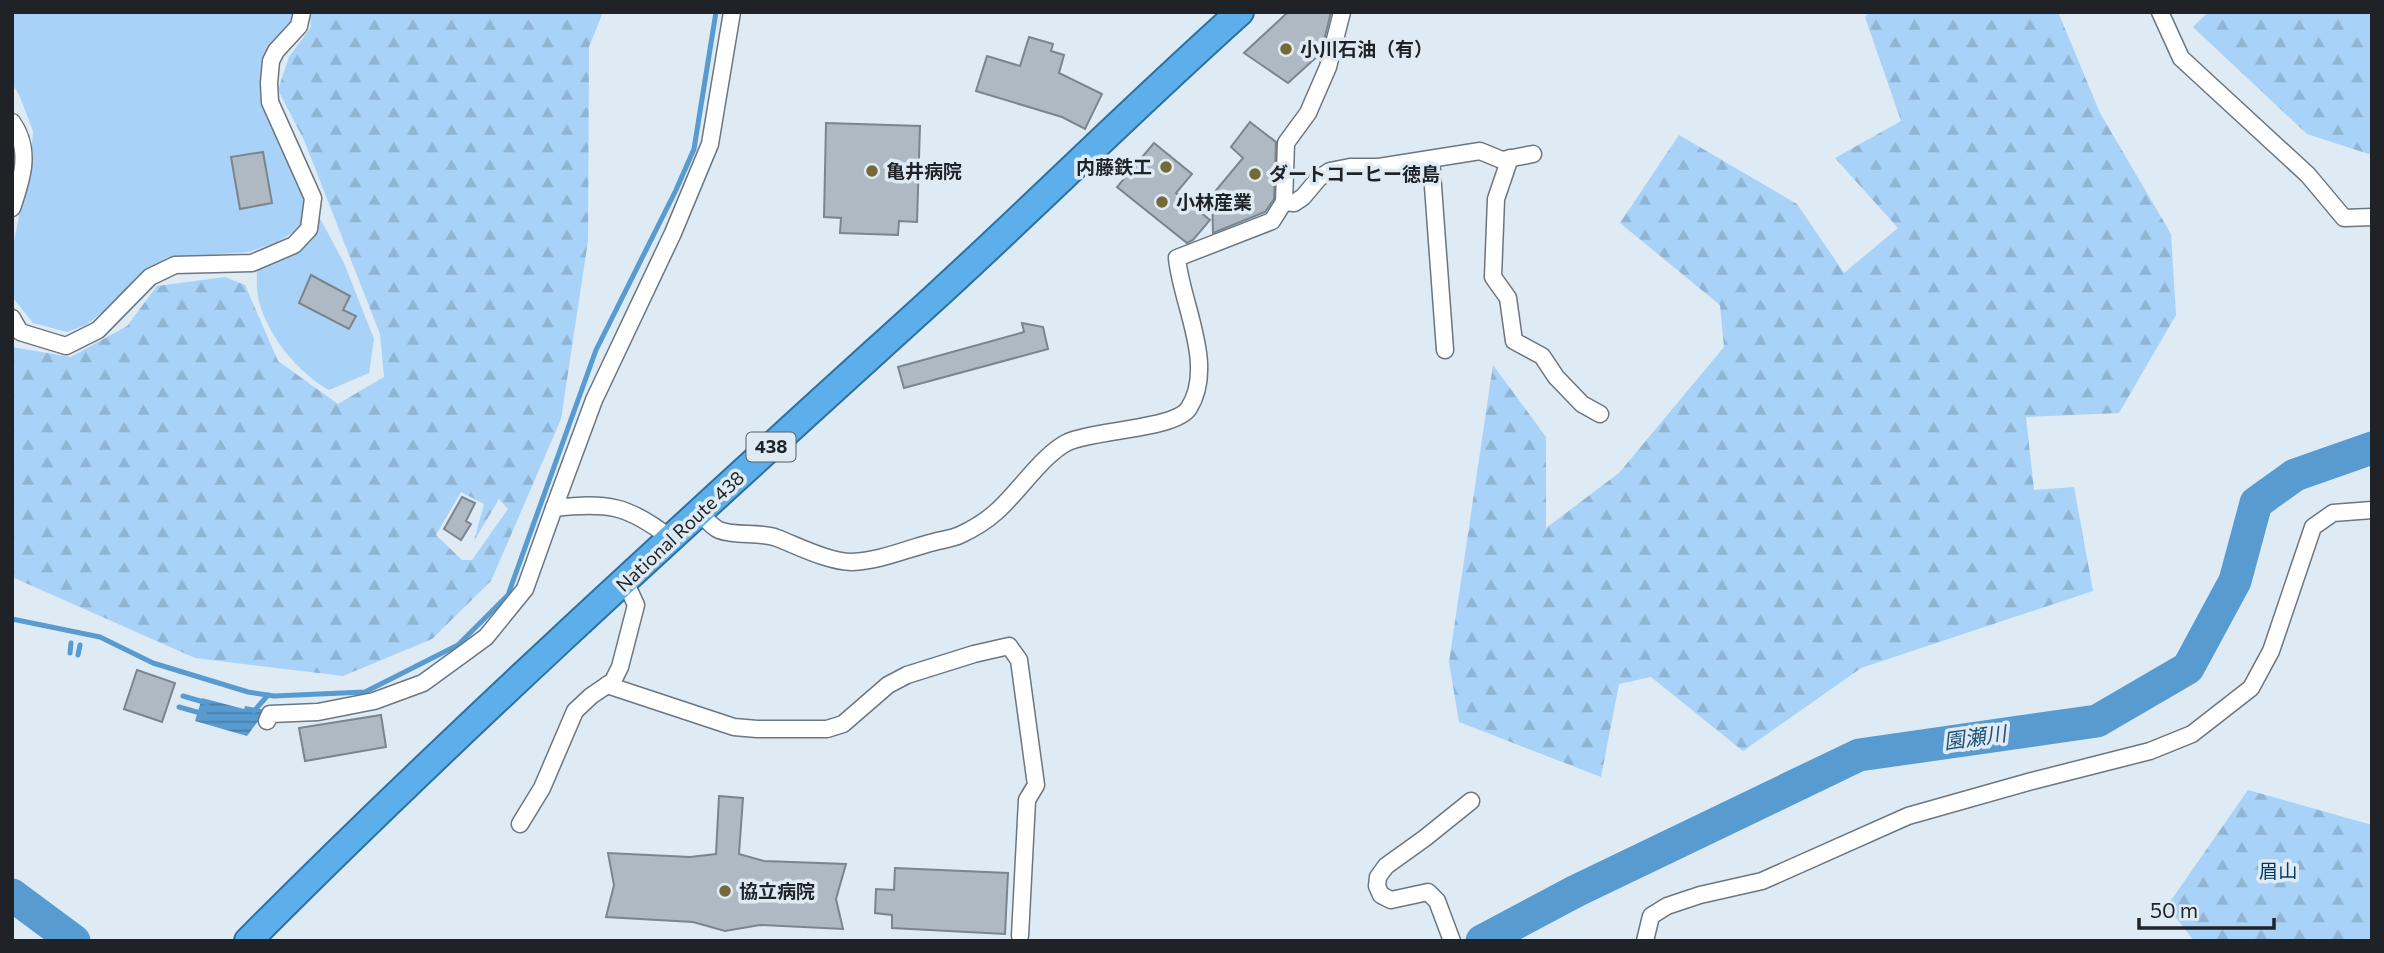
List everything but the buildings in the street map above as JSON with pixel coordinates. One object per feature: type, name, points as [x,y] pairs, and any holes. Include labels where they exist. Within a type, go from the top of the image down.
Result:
[{"type":"highway","name":"National Route 438","points":[[248,941],[303,885],[670,538],[963,271],[1226,17]]},
{"type":"street","points":[[12,318],[20,332],[66,346],[98,330],[150,277],[175,265],[252,263],[294,245],[309,229],[313,198],[270,102],[269,83],[271,61],[276,51],[299,26],[302,12]]},
{"type":"street","points":[[267,721],[270,713],[318,712],[374,701],[423,683],[486,637],[525,589],[594,400],[673,233],[710,144],[732,12]]},
{"type":"street","points":[[699,513],[718,530],[772,536],[818,554],[851,562],[886,556],[959,535],[995,513],[1055,451],[1069,442],[1107,431],[1162,422],[1181,416],[1189,408],[1198,382],[1198,359],[1196,336],[1179,281],[1177,258],[1272,221],[1284,202],[1286,143],[1308,113],[1328,67],[1342,12]]},
{"type":"street","points":[[2160,12],[2181,58],[2308,175],[2344,218],[2372,217]]},
{"type":"street","points":[[12,122],[25,150],[22,178],[12,208]]},
{"type":"street","points":[[1284,202],[1294,203],[1303,197],[1318,178],[1330,171],[1480,151],[1502,160],[1533,153]]},
{"type":"street","points":[[1431,159],[1445,350]]},
{"type":"street","points":[[1510,159],[1496,199],[1493,277],[1508,298],[1514,341],[1542,356],[1556,377],[1582,404],[1600,414]]},
{"type":"street","points":[[554,508],[609,506],[650,522],[670,538]]},
{"type":"street","points":[[1645,941],[1651,916],[1667,906],[1762,881],[1908,816],[2150,751],[2192,734],[2251,688],[2271,651],[2313,527],[2333,513],[2372,510]]},
{"type":"street","points":[[520,824],[542,788],[575,711],[613,681],[621,667],[636,606],[625,581]]},
{"type":"street","points":[[607,685],[734,727],[757,730],[827,729],[843,724],[882,690],[907,676],[974,654],[1009,646],[1019,660],[1036,785],[1027,800],[1020,936]]},
{"type":"street","points":[[1452,941],[1437,901],[1428,892],[1391,900],[1381,895],[1377,887],[1378,877],[1386,866],[1471,801]]},
{"type":"green space","points":[[12,12],[296,12],[286,31],[270,46],[261,67],[264,107],[307,200],[300,228],[277,242],[249,252],[167,258],[136,277],[115,302],[86,325],[67,332],[33,323],[14,299],[14,241],[31,159],[33,131],[12,83]]},
{"type":"green space","points":[[310,12],[603,12],[589,47],[588,241],[561,419],[491,581],[432,639],[343,676],[195,658],[12,577],[12,347],[71,357],[127,326],[157,286],[225,277],[245,285],[278,361],[338,404],[384,377],[380,334],[304,140],[278,90],[289,57],[311,27]],"holes":[[[461,492],[484,504],[474,541],[499,499],[508,509],[472,560],[462,560],[436,535]]]},
{"type":"green space","points":[[1870,12],[2058,12],[2100,113],[2171,234],[2176,315],[2119,413],[2026,417],[2034,490],[2074,487],[2093,591],[1861,668],[1743,751],[1651,677],[1619,684],[1601,777],[1459,722],[1449,662],[1493,365],[1546,437],[1546,528],[1619,473],[1724,347],[1720,305],[1620,223],[1679,135],[1797,204],[1844,273],[1898,228],[1835,158],[1901,121],[1865,17]]},
{"type":"green space","points":[[2208,12],[2372,12],[2372,155],[2307,134],[2193,27]]},
{"type":"green space","points":[[317,213],[344,263],[374,339],[369,373],[329,390],[306,374],[277,340],[263,314],[257,289],[257,268],[295,251]]},
{"type":"green space","name":"眉山","points":[[2248,790],[2372,825],[2372,941],[2194,941],[2167,906]]},
{"type":"shaded area","points":[[202,698],[244,709],[245,706],[266,710],[247,736],[195,721]]},
{"type":"waterway","points":[[12,619],[100,637],[153,663],[248,692],[274,696],[365,692],[458,645],[508,595],[596,350],[694,149],[716,12]]},
{"type":"waterway","name":"園瀬川","points":[[1482,941],[1576,891],[1859,755],[2097,721],[2188,668],[2235,581],[2256,503],[2295,475],[2372,448]]},
{"type":"waterway","points":[[70,653],[71,643]]},
{"type":"waterway","points":[[78,655],[80,645]]},
{"type":"waterway","points":[[254,711],[268,695]]},
{"type":"waterway","points":[[183,696],[207,703]]},
{"type":"waterway","points":[[179,707],[204,714]]},
{"type":"waterway","name":"園瀬川","points":[[12,895],[74,941]]},
{"type":"place","name":"小川石油（有）","points":[[1286,49]]},
{"type":"place","name":"内藤鉄工","points":[[1166,167]]},
{"type":"place","name":"亀井病院","points":[[872,171]]},
{"type":"place","name":"ダートコーヒー徳島","points":[[1255,174]]},
{"type":"place","name":"小林産業","points":[[1162,202]]},
{"type":"place","name":"協立病院","points":[[725,891]]}]
